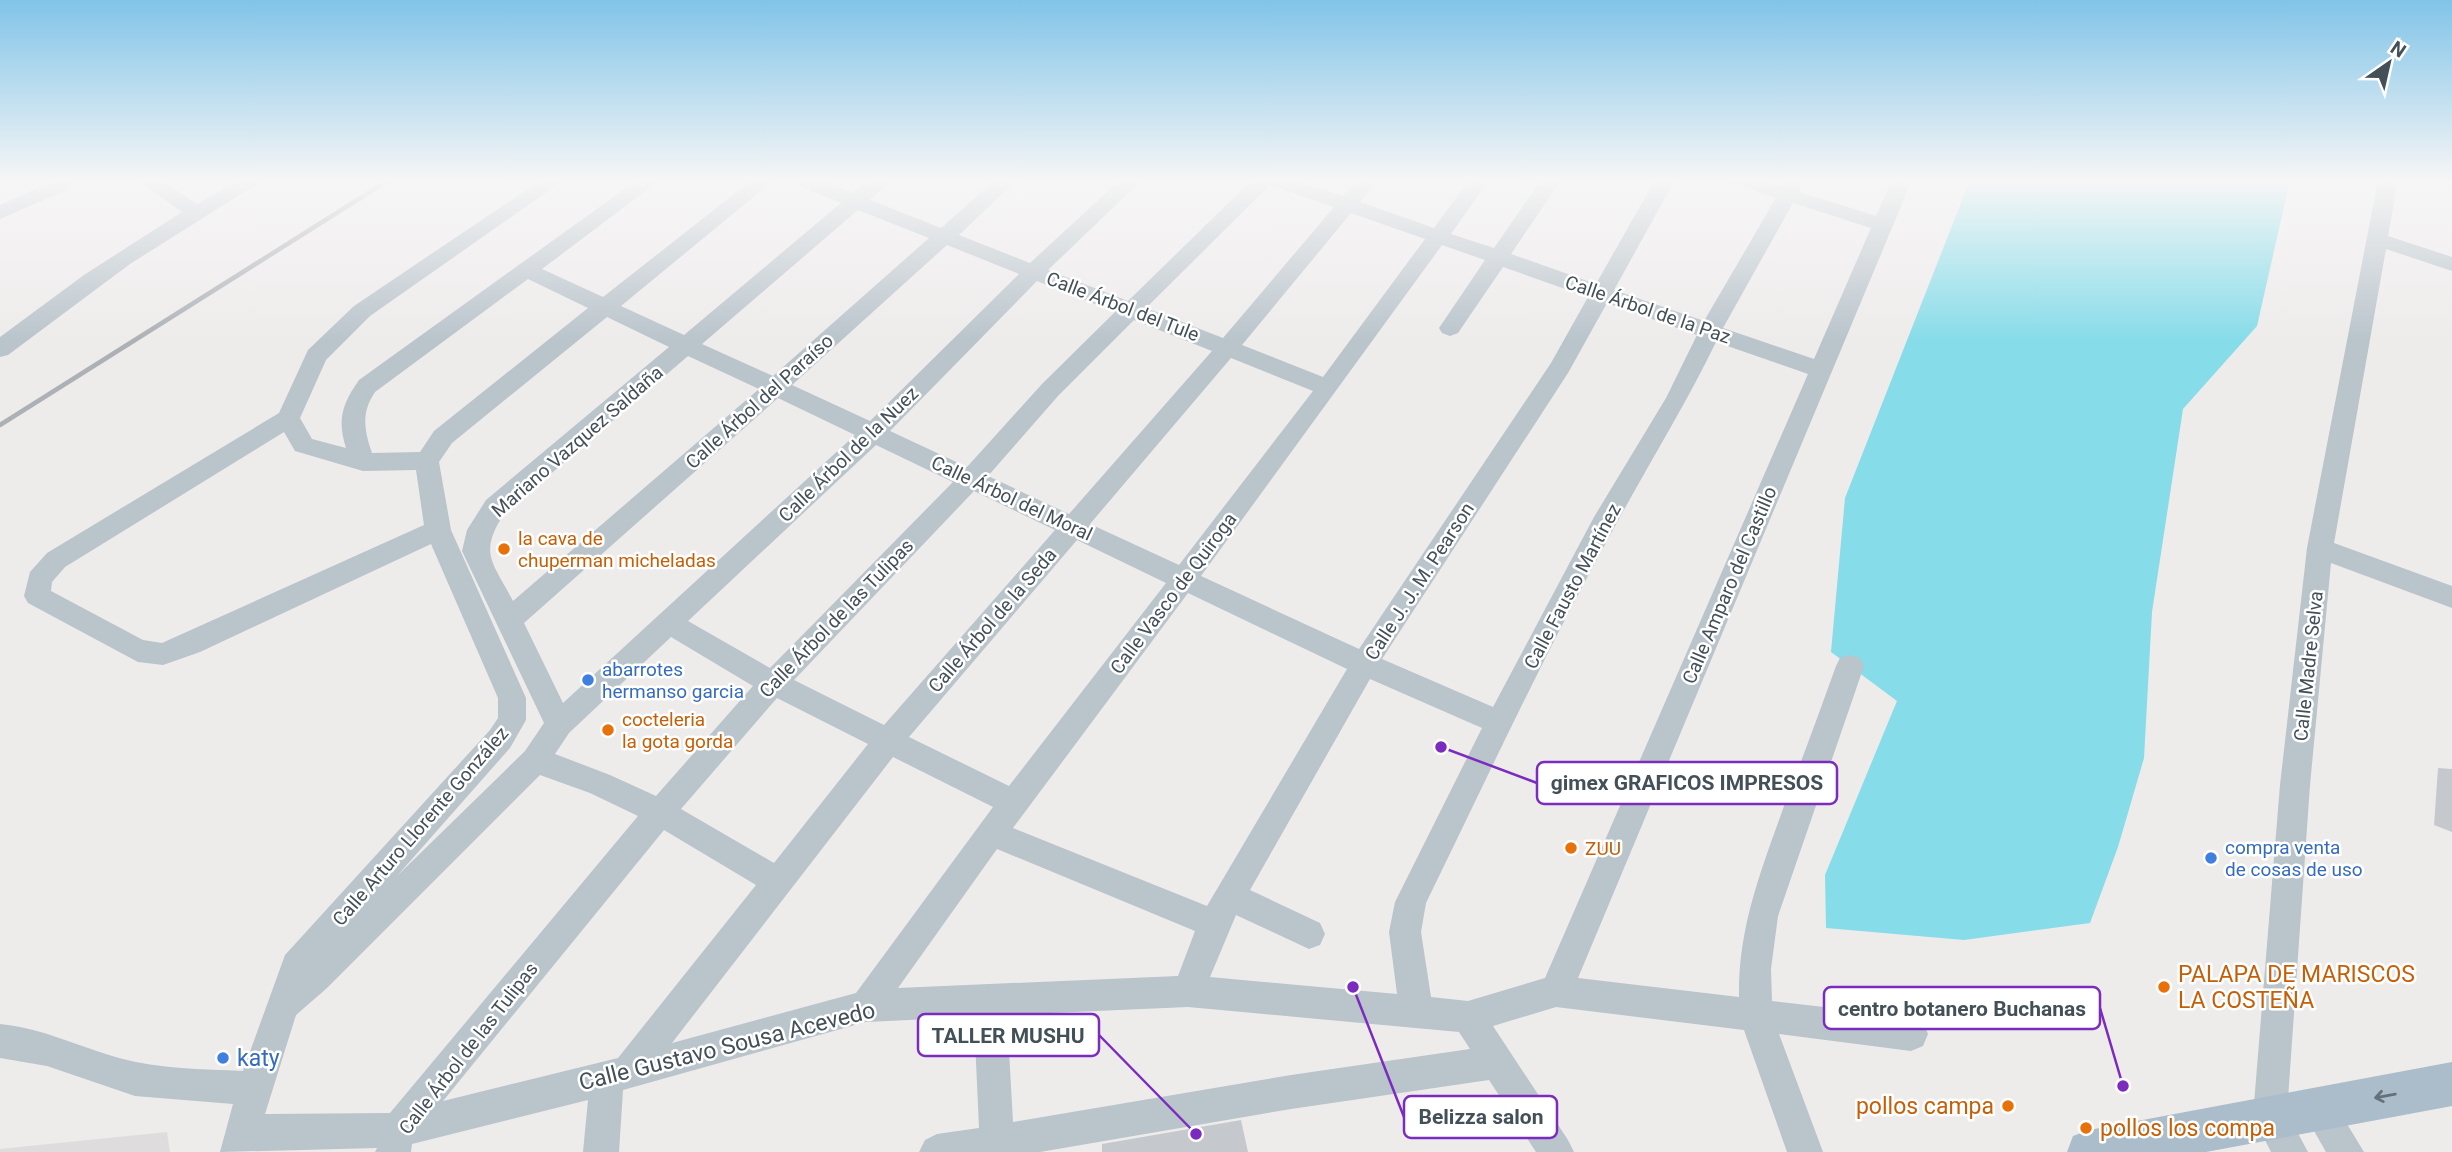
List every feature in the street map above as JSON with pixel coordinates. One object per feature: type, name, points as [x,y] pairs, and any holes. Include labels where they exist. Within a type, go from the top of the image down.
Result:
[{"type":"main road","points":[[2089,1152],[2280,1134],[2318,1108],[2452,1084]]},
{"type":"street","points":[[0,349],[54,307],[163,234]]},
{"type":"street","points":[[438,530],[163,654],[138,651],[37,596],[38,579],[57,560],[288,418],[316,356],[362,311],[475,234]]},
{"type":"street","points":[[363,462],[350,419],[353,404],[367,386],[576,234]]},
{"type":"street","points":[[288,418],[304,445],[363,462],[427,461],[443,438],[697,234]]},
{"type":"street","name":"Mariano Vazquez Saldaña","points":[[559,724],[475,551],[480,530],[495,508],[816,234]]},
{"type":"street","name":"Calle Árbol del Tule","points":[[938,234],[1328,388]]},
{"type":"street","name":"Calle Árbol del Paraíso","points":[[508,621],[947,234]]},
{"type":"street","name":"Calle Árbol de la Nuez","points":[[559,724],[873,433],[1074,234]]},
{"type":"street","name":"Calle Árbol de las Tulipas","points":[[396,1141],[660,812],[773,682],[972,478],[1049,390],[1130,308],[1210,234]]},
{"type":"street","name":"Calle Árbol de la Seda","points":[[618,1075],[889,740],[1323,234]]},
{"type":"street","name":"Calle Árbol de la Paz","points":[[1430,234],[1821,370]]},
{"type":"street","points":[[1450,328],[1514,234]]},
{"type":"street","name":"Calle J. J. M. Pearson","points":[[1188,991],[1214,924],[1364,664],[1560,367],[1635,234]]},
{"type":"street","name":"Calle Fausto Martínez","points":[[1416,1010],[1405,932],[1411,902],[1499,723],[1603,524],[1677,399],[1710,331],[1765,234]]},
{"type":"street","name":"Calle Amparo del Castillo","points":[[1556,991],[1879,234]]},
{"type":"street","name":"Calle Madre Selva","points":[[2280,1134],[2295,785],[2320,548],[2380,234]]},
{"type":"street","name":"Calle Vasco de Quiroga","points":[[866,1006],[1013,803],[1328,388],[1436,236]]},
{"type":"street","points":[[2379,240],[2452,264]]},
{"type":"street","name":"Calle Árbol del Moral","points":[[526,270],[1364,664],[1499,723]]},
{"type":"street","name":"Calle Arturo Llorente González","points":[[240,1142],[254,1088],[296,966],[500,739],[512,720],[512,698],[438,530],[427,461]]},
{"type":"street","points":[[2320,548],[2452,597]]},
{"type":"street","points":[[669,623],[773,682],[1013,803]]},
{"type":"street","points":[[1805,1152],[1756,1017],[1755,970],[1762,916],[1774,876],[1850,666]]},
{"type":"street","points":[[285,1003],[316,977],[535,760],[559,724]]},
{"type":"street","points":[[535,760],[600,783],[660,812],[777,881]]},
{"type":"street","points":[[991,833],[1214,924]]},
{"type":"street","points":[[1231,897],[1310,934]]},
{"type":"street","name":"Calle Gustavo Sousa Acevedo","points":[[240,1142],[396,1141],[618,1075],[866,1006],[1188,991],[1416,1010],[1468,1017],[1556,991],[1911,1034]]},
{"type":"street","points":[[990,1002],[997,1147]]},
{"type":"street","points":[[1468,1017],[1556,1152]]},
{"type":"street","points":[[0,1041],[29,1042],[120,1075],[192,1086],[254,1088]]},
{"type":"street","points":[[937,1152],[997,1147],[1291,1092],[1498,1062]]},
{"type":"street","points":[[601,1152],[618,1075]]},
{"type":"street","points":[[2318,1108],[2346,1152]]},
{"type":"shaded area","points":[[167,1132],[170,1152],[0,1152],[0,1149]]},
{"type":"water","points":[[1949,234],[2278,234],[2257,326],[2183,409],[2152,612],[2144,758],[2118,847],[2090,923],[1964,940],[1826,928],[1825,875],[1897,701],[1831,652],[1845,498]]},
{"type":"building","points":[[2438,768],[2452,769],[2452,832],[2434,825]]},
{"type":"building","points":[[1241,1120],[1248,1152],[1102,1152],[1102,1144]]},
{"type":"railway","points":[[0,425],[304,234]]},
{"type":"place","name":"la cava de chuperman micheladas","points":[[504,549]]},
{"type":"place","name":"abarrotes hermanso garcia","points":[[588,680]]},
{"type":"place","name":"cocteleria la gota gorda","points":[[608,730]]},
{"type":"place","name":"gimex GRAFICOS IMPRESOS","points":[[1441,747]]},
{"type":"place","name":"ZUU","points":[[1571,848]]},
{"type":"place","name":"compra venta de cosas de uso","points":[[2211,858]]},
{"type":"place","name":"Belizza salon","points":[[1353,987]]},
{"type":"place","name":"PALAPA DE MARISCOS LA COSTEÑA","points":[[2164,987]]},
{"type":"place","name":"katy","points":[[223,1058]]},
{"type":"place","name":"centro botanero Buchanas","points":[[2123,1086]]},
{"type":"place","name":"pollos campa","points":[[2008,1106]]},
{"type":"place","name":"pollos los compa","points":[[2086,1128]]},
{"type":"place","name":"TALLER MUSHU","points":[[1196,1134]]}]
